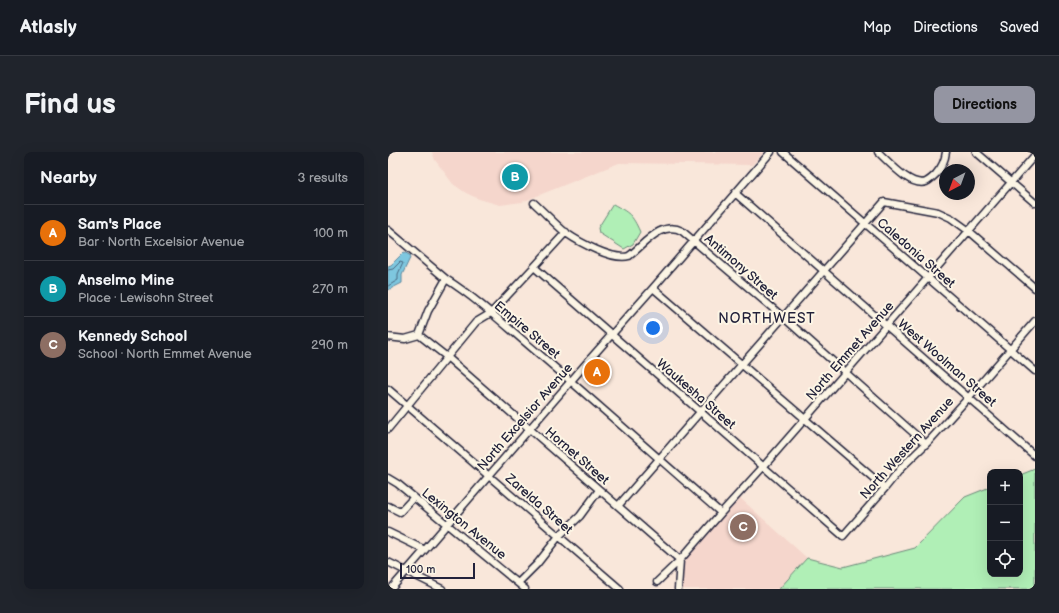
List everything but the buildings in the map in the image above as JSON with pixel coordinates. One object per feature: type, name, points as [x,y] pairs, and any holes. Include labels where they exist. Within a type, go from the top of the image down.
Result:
[{"type":"street","name":"North Excelsior Avenue","points":[[391,589],[771,152]]},
{"type":"street","name":"Caledonia Street","points":[[783,152],[1035,371]]},
{"type":"street","points":[[878,152],[908,178],[920,182],[926,182],[932,179],[942,168],[946,152]]},
{"type":"street","points":[[976,152],[1035,203]]},
{"type":"street","name":"North Emmet Avenue","points":[[658,582],[680,560],[805,420],[845,372],[1035,155]]},
{"type":"street","name":"West Woolman Street","points":[[735,193],[1035,456]]},
{"type":"street","points":[[618,506],[884,202],[938,212],[946,215],[969,231],[1035,288]]},
{"type":"street","points":[[388,429],[476,322],[491,313],[566,232],[534,203]]},
{"type":"street","name":"Antimony Street","points":[[566,232],[600,251],[616,257],[625,257],[633,253],[652,236],[670,228],[679,229],[783,317],[926,444]]},
{"type":"street","name":"Empire Street","points":[[388,230],[446,279],[491,313],[721,513]]},
{"type":"street","name":"Waukesha Street","points":[[534,267],[843,536]]},
{"type":"street","points":[[388,337],[405,339],[420,335],[428,311],[446,279]]},
{"type":"street","points":[[653,288],[885,488]]},
{"type":"street","name":"North Western Avenue","points":[[843,536],[902,467],[926,444],[969,397],[1035,321]]},
{"type":"street","name":"Hornet Street","points":[[420,335],[680,560]]},
{"type":"street","name":"Zarelda Street","points":[[388,389],[620,589]]},
{"type":"street","name":"Lexington Avenue","points":[[388,478],[398,484],[525,589]]},
{"type":"street","points":[[518,582],[537,564],[559,536],[580,516],[599,490]]},
{"type":"street","points":[[388,506],[400,512],[414,497]]},
{"type":"street","points":[[388,532],[425,550]]},
{"type":"street","points":[[678,589],[680,560]]},
{"type":"street","points":[[388,562],[442,589]]},
{"type":"shaded area","points":[[432,152],[764,152],[752,165],[619,163],[522,202],[500,205],[479,199],[466,193],[453,184],[435,160]]},
{"type":"shaded area","points":[[739,497],[807,558],[779,589],[681,589],[681,565],[683,560]]},
{"type":"green space","points":[[613,204],[630,215],[635,221],[640,232],[633,244],[624,249],[599,233],[598,228]]},
{"type":"green space","points":[[1035,469],[1035,589],[779,589],[807,558],[843,567],[915,548],[965,497],[987,488],[987,577],[1023,577],[1023,474]]},
{"type":"water","points":[[404,252],[411,256],[402,275],[402,283],[388,290],[388,266],[391,265]]},
{"type":"place","name":"Anselmo Mine","points":[[515,177]]},
{"type":"place","name":"Sam's Place","points":[[597,372]]},
{"type":"place","name":"Kennedy School","points":[[743,527]]},
{"type":"district","name":"NORTHWEST","points":[[767,318]]}]
